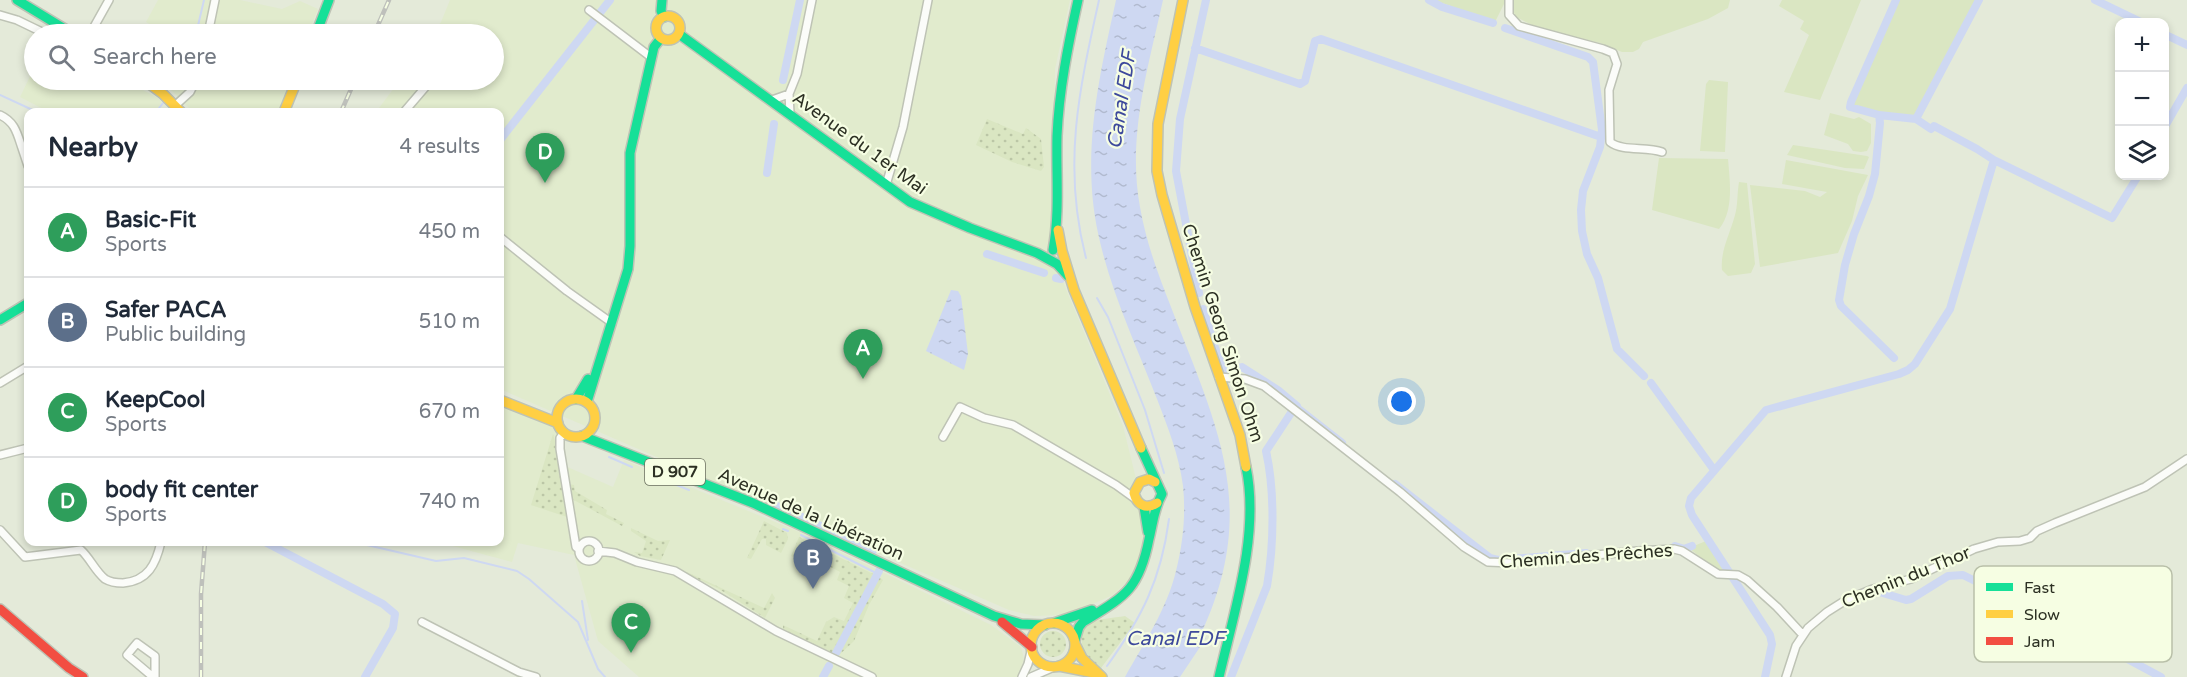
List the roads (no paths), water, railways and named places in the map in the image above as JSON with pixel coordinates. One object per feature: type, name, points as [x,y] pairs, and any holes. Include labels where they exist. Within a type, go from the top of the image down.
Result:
[{"type":"street","points":[[17,0],[57,24]]},
{"type":"street","points":[[96,24],[109,0]]},
{"type":"street","points":[[210,24],[215,0]]},
{"type":"street","points":[[320,24],[329,0]]},
{"type":"street","points":[[662,0],[661,11],[664,17]]},
{"type":"street","points":[[790,114],[789,94],[797,74],[812,0]]},
{"type":"street","points":[[886,185],[903,127],[928,0]]},
{"type":"street","points":[[1031,677],[1071,658],[1079,627],[1083,622],[1117,602],[1130,588],[1141,572],[1161,491],[1155,482],[1069,278],[1056,256],[1059,95],[1078,0]]},
{"type":"street","name":"Chemin Georg Simon Ohm","points":[[1184,0],[1160,112],[1156,142],[1157,171],[1189,285],[1219,377],[1233,411],[1244,448],[1249,480],[1245,564],[1218,677]]},
{"type":"street","points":[[1509,0],[1509,15],[1519,26],[1603,49],[1613,54],[1617,63],[1609,90],[1610,142],[1616,146],[1653,149],[1662,152]]},
{"type":"street","points":[[595,14],[652,58]]},
{"type":"street","points":[[0,15],[25,24]]},
{"type":"street","points":[[671,17],[677,20],[680,27],[679,34],[671,40],[660,38],[656,33],[658,20],[671,17]]},
{"type":"street","name":"Avenue du 1er Mai","points":[[679,34],[910,202],[931,213],[1037,253],[1056,256]]},
{"type":"street","points":[[587,402],[629,263],[629,159],[655,45],[660,38]]},
{"type":"street","points":[[159,90],[177,108]]},
{"type":"street","points":[[161,90],[184,108]]},
{"type":"street","points":[[178,102],[191,90]]},
{"type":"street","points":[[286,108],[293,90]]},
{"type":"street","points":[[407,108],[423,90]]},
{"type":"street","points":[[772,100],[789,94]]},
{"type":"street","points":[[0,115],[10,120],[24,145]]},
{"type":"street","points":[[504,240],[611,325]]},
{"type":"street","points":[[0,315],[24,303]]},
{"type":"street","points":[[0,320],[24,304]]},
{"type":"street","points":[[576,399],[585,386],[611,325]]},
{"type":"street","points":[[0,382],[24,368]]},
{"type":"street","name":"Chemin des Prêches","points":[[1219,377],[1245,379],[1264,386],[1400,492],[1464,547],[1488,561],[1512,563],[1674,549],[1689,554],[1718,574],[1738,575],[1747,580],[1803,635]]},
{"type":"street","points":[[537,416],[559,410],[566,402],[576,399],[587,402],[594,412],[595,418],[591,429],[582,436],[570,436],[564,433],[558,423],[559,410]]},
{"type":"street","points":[[504,401],[558,423]]},
{"type":"street","points":[[943,437],[960,407],[984,418],[1013,425],[1119,486],[1144,507],[1157,503]]},
{"type":"street","name":"Avenue de la Libération","points":[[591,429],[611,447]]},
{"type":"street","points":[[564,433],[560,438],[560,449],[578,548],[581,557],[587,560],[595,558],[598,551],[596,544],[589,541],[578,548]]},
{"type":"street","name":"Avenue de la Libération","points":[[582,436],[753,503],[994,616],[1021,624],[1049,624]]},
{"type":"street","points":[[0,454],[24,449]]},
{"type":"street","name":"Chemin du Thor","points":[[1786,677],[1796,646],[1812,624],[1827,612],[1859,594],[1911,579],[1980,547],[2030,538],[2037,531],[2145,486],[2187,459]]},
{"type":"street","points":[[1134,498],[1147,463]]},
{"type":"street","points":[[1119,486],[1155,482]]},
{"type":"street","points":[[1144,507],[1149,541]]},
{"type":"street","points":[[0,530],[25,557],[81,550],[104,578],[118,583],[136,581],[147,574],[157,558],[160,546]]},
{"type":"street","points":[[598,551],[617,554],[637,562],[675,571],[776,631],[872,677]]},
{"type":"street","points":[[1022,677],[1028,664],[1035,634],[1049,624],[1087,613],[1108,603],[1130,588]]},
{"type":"street","points":[[0,609],[69,668],[83,677]]},
{"type":"street","name":"Avenue de la Libération","points":[[994,616],[1032,647]]},
{"type":"street","points":[[422,622],[519,672],[536,677]]},
{"type":"street","points":[[1049,624],[1067,628],[1082,658],[1101,676]]},
{"type":"street","points":[[137,643],[155,656],[154,677],[128,655],[137,643]]},
{"type":"street","points":[[1032,647],[1036,658],[1041,663],[1079,669],[1101,676]]},
{"type":"water","name":"Canal EDF","points":[[1116,0],[1163,0],[1146,77],[1138,129],[1136,155],[1140,207],[1157,270],[1216,430],[1225,468],[1230,506],[1228,546],[1219,588],[1201,634],[1206,638],[1180,677],[1125,677],[1154,625],[1172,585],[1180,550],[1184,507],[1183,486],[1176,452],[1109,275],[1093,203],[1091,174],[1094,116]]},
{"type":"water","points":[[951,290],[958,291],[961,296],[968,354],[964,370],[926,351]]},
{"type":"waterway","points":[[198,24],[204,0]]},
{"type":"waterway","points":[[504,135],[610,0]]},
{"type":"waterway","points":[[783,80],[800,0]]},
{"type":"waterway","points":[[1086,258],[1075,192],[1074,160],[1080,97],[1099,0]]},
{"type":"waterway","points":[[1199,293],[1176,171],[1180,119],[1206,0]]},
{"type":"waterway","points":[[1429,0],[1442,7],[1493,23]]},
{"type":"waterway","points":[[1894,358],[1841,306],[1839,300],[1845,265],[1875,174],[1880,123],[1879,115],[1850,107],[1896,0]]},
{"type":"waterway","points":[[1979,0],[1916,119],[1931,129],[1934,126],[1994,160],[2112,218],[2136,180]]},
{"type":"waterway","points":[[2095,0],[2133,18]]},
{"type":"waterway","points":[[1505,28],[1588,57],[1593,62],[1602,130],[1600,147],[1583,191],[1582,231],[1587,254],[1598,278],[1617,349],[1644,376]]},
{"type":"waterway","points":[[2169,36],[2187,45]]},
{"type":"waterway","points":[[1195,48],[1300,84],[1305,81],[1315,41],[1321,39],[1601,137]]},
{"type":"waterway","points":[[2165,126],[2187,88]]},
{"type":"waterway","points":[[0,95],[28,108]]},
{"type":"waterway","points":[[159,108],[163,103]]},
{"type":"waterway","points":[[1879,115],[1916,119]]},
{"type":"waterway","points":[[767,173],[774,124]]},
{"type":"waterway","points":[[1765,677],[1772,644],[1770,635],[1692,515],[1689,506],[1691,498],[1766,410],[1899,374],[1915,364],[1950,309],[1994,160]]},
{"type":"waterway","points":[[987,254],[1044,273]]},
{"type":"waterway","points":[[1056,278],[1061,279]]},
{"type":"waterway","points":[[1097,298],[1108,317],[1145,410],[1164,473]]},
{"type":"waterway","points":[[1203,309],[1217,354],[1226,372],[1242,367],[1278,390],[1297,406]]},
{"type":"waterway","points":[[1651,383],[1714,470]]},
{"type":"waterway","points":[[1296,407],[1342,443]]},
{"type":"waterway","points":[[1231,677],[1267,586],[1272,518],[1271,483],[1266,451],[1291,413]]},
{"type":"waterway","points":[[609,457],[632,467]]},
{"type":"waterway","points":[[647,473],[689,490]]},
{"type":"waterway","points":[[1395,484],[1490,558],[1498,560],[1586,553]]},
{"type":"waterway","points":[[772,504],[788,511]]},
{"type":"waterway","points":[[796,514],[873,551]]},
{"type":"waterway","points":[[1107,666],[1130,631],[1148,597],[1161,561],[1169,519]]},
{"type":"waterway","points":[[783,529],[788,531]]},
{"type":"waterway","points":[[801,535],[878,574]]},
{"type":"waterway","points":[[273,546],[383,604],[395,614],[393,628],[365,677]]},
{"type":"waterway","points":[[371,546],[436,561],[464,558],[517,571],[578,622],[598,669],[605,677]]},
{"type":"waterway","points":[[1675,546],[1684,549],[1692,546]]},
{"type":"waterway","points":[[836,653],[879,571]]},
{"type":"waterway","points":[[1876,591],[1906,600],[1948,576],[1963,575],[1974,580]]},
{"type":"waterway","points":[[582,601],[588,640]]},
{"type":"waterway","points":[[2133,662],[2161,677]]},
{"type":"waterway","points":[[823,677],[829,666]]},
{"type":"railway","points":[[378,24],[389,0]]},
{"type":"railway","points":[[343,108],[351,90]]},
{"type":"railway","points":[[201,677],[201,594],[205,546]]},
{"type":"place","name":"body fit center","points":[[545,183]]},
{"type":"place","name":"Basic-Fit","points":[[863,379]]},
{"type":"place","name":"Safer PACA","points":[[813,589]]},
{"type":"place","name":"KeepCool","points":[[631,653]]}]
